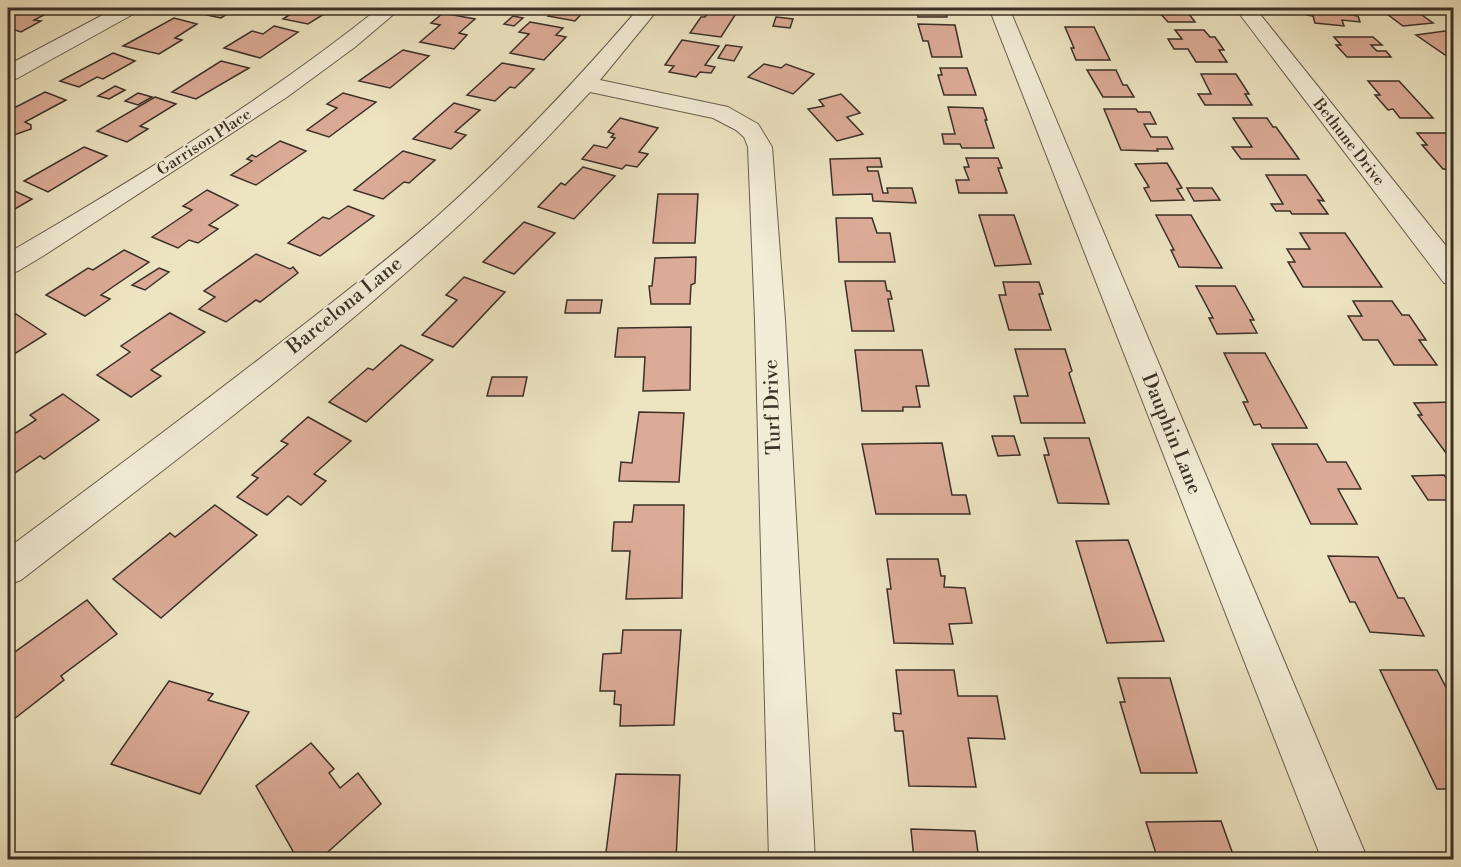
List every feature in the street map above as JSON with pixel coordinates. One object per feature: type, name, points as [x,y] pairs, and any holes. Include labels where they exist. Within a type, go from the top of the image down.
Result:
[{"type":"street","points":[[8,74],[130,8]]},
{"type":"street","name":"Garrison Place","points":[[8,265],[145,181],[275,95],[337,51],[391,8]]},
{"type":"street","name":"Barcelona Lane","points":[[8,569],[206,419],[352,302],[450,219],[533,139],[585,84],[649,8]]},
{"type":"street","name":"Dauphin Lane","points":[[999,8],[1103,269],[1346,860]]},
{"type":"street","name":"Bethune Drive","points":[[1245,8],[1454,276]]},
{"type":"street","name":"Turf Drive","points":[[585,84],[720,112],[737,119],[750,129],[758,140],[770,320],[792,860]]},
{"type":"building","points":[[29,8],[57,8],[34,20],[41,21],[21,32],[8,28],[8,19]]},
{"type":"building","points":[[199,8],[235,9],[221,18],[192,12]]},
{"type":"building","points":[[300,8],[334,8],[308,24],[283,19]]},
{"type":"building","points":[[557,8],[587,8],[575,21],[548,16]]},
{"type":"building","points":[[712,8],[739,9],[721,37],[690,33],[701,17],[705,17]]},
{"type":"building","points":[[916,8],[944,8],[947,17],[918,17]]},
{"type":"building","points":[[1057,8],[1082,8],[1085,14],[1059,14]]},
{"type":"building","points":[[1190,8],[1194,14],[1189,14],[1195,22],[1168,22],[1156,9]]},
{"type":"building","points":[[1305,8],[1338,8],[1340,13],[1358,16],[1360,22],[1342,20],[1344,26],[1315,23],[1313,16],[1307,15]]},
{"type":"building","points":[[1379,8],[1412,8],[1433,23],[1403,26]]},
{"type":"building","points":[[443,13],[475,19],[459,33],[467,35],[454,49],[420,42],[440,25],[431,23]]},
{"type":"building","points":[[513,16],[523,18],[514,26],[504,24]]},
{"type":"building","points":[[776,17],[793,19],[790,28],[773,26]]},
{"type":"building","points":[[174,18],[197,24],[175,38],[182,40],[159,54],[123,46]]},
{"type":"building","points":[[530,22],[563,28],[556,35],[566,37],[544,60],[510,53],[529,34],[519,32]]},
{"type":"building","points":[[918,24],[955,25],[962,57],[932,57],[928,41],[923,41]]},
{"type":"building","points":[[274,26],[298,32],[260,58],[224,48],[252,31],[263,34]]},
{"type":"building","points":[[1065,27],[1094,27],[1110,60],[1076,60],[1071,48],[1074,48]]},
{"type":"building","points":[[1175,30],[1204,30],[1210,37],[1215,37],[1224,50],[1219,50],[1227,62],[1196,62],[1188,49],[1174,49],[1168,39],[1182,39]]},
{"type":"building","points":[[1445,31],[1454,37],[1454,61],[1416,35]]},
{"type":"building","points":[[1334,37],[1373,37],[1382,45],[1371,45],[1377,51],[1386,51],[1391,57],[1347,57],[1336,45],[1341,45]]},
{"type":"building","points":[[682,40],[719,46],[705,65],[715,67],[711,73],[700,72],[696,77],[669,72],[674,66],[665,65]]},
{"type":"building","points":[[726,45],[742,47],[734,61],[718,58]]},
{"type":"building","points":[[403,50],[429,56],[390,88],[359,81]]},
{"type":"building","points":[[113,53],[135,61],[103,79],[97,77],[79,87],[60,81]]},
{"type":"building","points":[[221,61],[249,68],[196,99],[172,92]]},
{"type":"building","points":[[502,63],[534,69],[515,88],[510,87],[495,101],[467,95]]},
{"type":"building","points":[[764,64],[781,68],[786,64],[814,74],[793,94],[748,77]]},
{"type":"building","points":[[940,68],[967,68],[976,95],[944,95],[938,75],[942,75]]},
{"type":"building","points":[[1087,70],[1116,70],[1123,85],[1127,85],[1134,97],[1103,97]]},
{"type":"building","points":[[1201,74],[1236,74],[1249,94],[1245,94],[1252,105],[1205,105],[1198,94],[1211,94]]},
{"type":"building","points":[[1368,81],[1399,81],[1433,118],[1400,118],[1393,109],[1388,110],[1375,95],[1380,95]]},
{"type":"building","points":[[115,86],[125,90],[109,99],[98,96]]},
{"type":"building","points":[[45,92],[66,100],[25,122],[31,125],[31,129],[14,135],[8,132],[8,109]]},
{"type":"building","points":[[138,93],[152,97],[138,105],[125,101]]},
{"type":"building","points":[[343,93],[376,102],[329,137],[307,130],[337,108],[327,104]]},
{"type":"building","points":[[841,94],[860,113],[847,117],[863,134],[837,141],[808,109],[824,106],[819,100]]},
{"type":"building","points":[[155,97],[176,104],[140,126],[148,129],[127,142],[97,131]]},
{"type":"building","points":[[454,103],[480,110],[455,132],[466,135],[451,149],[413,139]]},
{"type":"building","points":[[948,107],[983,108],[994,148],[962,148],[960,144],[944,144],[942,134],[955,134]]},
{"type":"building","points":[[1104,109],[1136,109],[1138,112],[1150,112],[1156,124],[1144,124],[1151,137],[1167,137],[1173,149],[1121,150]]},
{"type":"building","points":[[620,118],[658,128],[639,152],[648,154],[637,167],[626,165],[622,169],[582,159],[594,145],[607,148],[615,138],[611,137],[614,134],[608,132]]},
{"type":"building","points":[[1233,118],[1267,118],[1299,159],[1241,159],[1232,147],[1252,147]]},
{"type":"building","points":[[1417,133],[1450,133],[1454,137],[1454,169],[1443,169],[1422,145],[1427,145]]},
{"type":"building","points":[[280,141],[306,151],[256,185],[231,175],[252,161],[247,159],[252,155],[256,157]]},
{"type":"building","points":[[84,147],[107,156],[48,192],[24,181]]},
{"type":"building","points":[[403,151],[435,160],[409,183],[404,182],[383,199],[354,190]]},
{"type":"building","points":[[880,158],[882,167],[867,167],[868,171],[878,171],[883,193],[888,193],[887,188],[912,188],[916,203],[873,201],[872,194],[833,195],[830,159]]},
{"type":"building","points":[[966,158],[998,158],[1002,168],[998,168],[1007,193],[959,193],[956,180],[969,180],[964,167],[969,167]]},
{"type":"building","points":[[1167,163],[1182,188],[1177,189],[1184,200],[1151,201],[1144,188],[1149,187],[1135,164]]},
{"type":"building","points":[[583,167],[615,176],[574,219],[538,207],[561,183],[565,185]]},
{"type":"building","points":[[1266,175],[1306,175],[1324,201],[1318,200],[1328,214],[1292,214],[1290,211],[1276,211],[1271,204],[1283,204]]},
{"type":"building","points":[[8,188],[32,199],[8,213]]},
{"type":"building","points":[[1187,188],[1212,188],[1220,200],[1194,201]]},
{"type":"building","points":[[207,190],[238,205],[209,225],[218,229],[198,243],[189,240],[178,248],[152,237],[192,210],[183,206]]},
{"type":"building","points":[[658,194],[698,194],[695,243],[653,243]]},
{"type":"building","points":[[348,206],[374,216],[320,256],[288,243],[323,217],[329,219]]},
{"type":"building","points":[[979,215],[1014,215],[1031,264],[995,266]]},
{"type":"building","points":[[1156,215],[1191,215],[1222,268],[1179,267],[1171,250],[1174,250]]},
{"type":"building","points":[[836,218],[872,218],[877,233],[890,233],[895,262],[839,262]]},
{"type":"building","points":[[524,222],[555,233],[514,274],[483,262]]},
{"type":"building","points":[[1300,233],[1345,233],[1382,287],[1303,287],[1288,262],[1295,262],[1287,249],[1310,249]]},
{"type":"building","points":[[124,250],[149,262],[101,295],[110,299],[85,316],[46,295],[88,268],[93,270]]},
{"type":"building","points":[[256,254],[290,269],[293,267],[298,273],[260,302],[256,300],[226,322],[199,309],[215,297],[204,291]]},
{"type":"building","points":[[696,257],[695,283],[691,285],[690,304],[651,304],[649,286],[652,286],[655,258]]},
{"type":"building","points":[[159,268],[169,272],[145,290],[132,285]]},
{"type":"building","points":[[464,277],[505,292],[453,347],[422,335],[457,300],[446,295]]},
{"type":"building","points":[[845,281],[885,281],[892,299],[888,299],[894,331],[852,331]]},
{"type":"building","points":[[1003,282],[1039,282],[1043,294],[1039,294],[1051,330],[1009,330],[999,295],[1006,295]]},
{"type":"building","points":[[1196,286],[1235,286],[1254,320],[1250,320],[1257,333],[1217,334],[1209,318],[1213,318]]},
{"type":"building","points":[[567,300],[602,300],[600,313],[565,313]]},
{"type":"building","points":[[1353,301],[1392,301],[1402,315],[1409,315],[1426,340],[1419,340],[1437,365],[1394,365],[1378,340],[1363,340],[1348,316],[1362,316]]},
{"type":"building","points":[[170,313],[205,332],[151,370],[161,376],[131,397],[97,375],[130,352],[121,346]]},
{"type":"building","points":[[16,314],[46,334],[8,358],[8,319]]},
{"type":"building","points":[[691,327],[690,390],[643,391],[645,357],[615,357],[618,328]]},
{"type":"building","points":[[401,345],[433,360],[366,422],[329,402],[368,368],[373,370]]},
{"type":"building","points":[[1015,349],[1065,349],[1072,371],[1069,373],[1085,423],[1021,423],[1014,396],[1028,396]]},
{"type":"building","points":[[855,350],[922,350],[929,386],[916,386],[920,407],[903,407],[903,411],[862,411]]},
{"type":"building","points":[[1224,353],[1265,353],[1307,428],[1262,428],[1260,424],[1254,425],[1243,402],[1248,402]]},
{"type":"building","points":[[492,377],[527,377],[523,396],[487,396]]},
{"type":"building","points":[[63,394],[99,420],[44,459],[40,456],[9,477],[8,438],[36,420],[30,415]]},
{"type":"building","points":[[1454,402],[1454,452],[1446,453],[1418,415],[1422,415],[1414,403]]},
{"type":"building","points":[[639,412],[684,413],[679,482],[619,481],[621,462],[632,463]]},
{"type":"building","points":[[308,417],[351,441],[314,474],[326,481],[301,505],[288,496],[267,515],[237,497],[258,478],[252,475],[288,444],[281,441]]},
{"type":"building","points":[[992,436],[1014,436],[1020,455],[998,456]]},
{"type":"building","points":[[1044,438],[1089,438],[1109,504],[1058,503],[1044,455],[1049,455]]},
{"type":"building","points":[[942,443],[952,495],[966,495],[970,514],[876,514],[862,444]]},
{"type":"building","points":[[1272,444],[1317,444],[1327,462],[1346,462],[1361,489],[1338,489],[1357,524],[1311,524]]},
{"type":"building","points":[[1444,475],[1454,489],[1454,500],[1428,500],[1412,476]]},
{"type":"building","points":[[215,505],[257,535],[161,618],[113,579],[170,533],[175,537]]},
{"type":"building","points":[[634,505],[684,505],[682,598],[626,599],[630,551],[612,551],[614,522],[632,522]]},
{"type":"building","points":[[1128,540],[1164,641],[1107,643],[1076,541]]},
{"type":"building","points":[[1328,556],[1378,557],[1398,598],[1404,598],[1424,636],[1370,632],[1355,602],[1350,602]]},
{"type":"building","points":[[887,559],[938,559],[941,576],[945,576],[944,587],[965,588],[972,623],[949,624],[953,644],[894,643],[887,589],[891,589]]},
{"type":"building","points":[[87,600],[117,634],[61,676],[64,680],[14,719],[8,711],[8,657]]},
{"type":"building","points":[[623,630],[681,630],[674,725],[620,726],[621,705],[614,704],[615,691],[600,691],[603,654],[621,653]]},
{"type":"building","points":[[896,670],[954,670],[958,696],[997,696],[1005,739],[968,738],[976,787],[909,786],[903,731],[895,731],[893,713],[901,714]]},
{"type":"building","points":[[1380,670],[1437,670],[1454,703],[1454,789],[1437,789]]},
{"type":"building","points":[[1118,678],[1170,678],[1197,773],[1141,773],[1120,702],[1125,702]]},
{"type":"building","points":[[169,681],[213,694],[208,700],[249,712],[200,794],[111,764]]},
{"type":"building","points":[[311,743],[334,769],[329,773],[340,788],[358,773],[381,804],[319,860],[298,860],[256,786]]},
{"type":"building","points":[[616,774],[680,775],[676,860],[605,860]]},
{"type":"building","points":[[1221,821],[1235,860],[1158,860],[1146,822]]},
{"type":"building","points":[[911,829],[975,831],[979,860],[914,860]]}]
